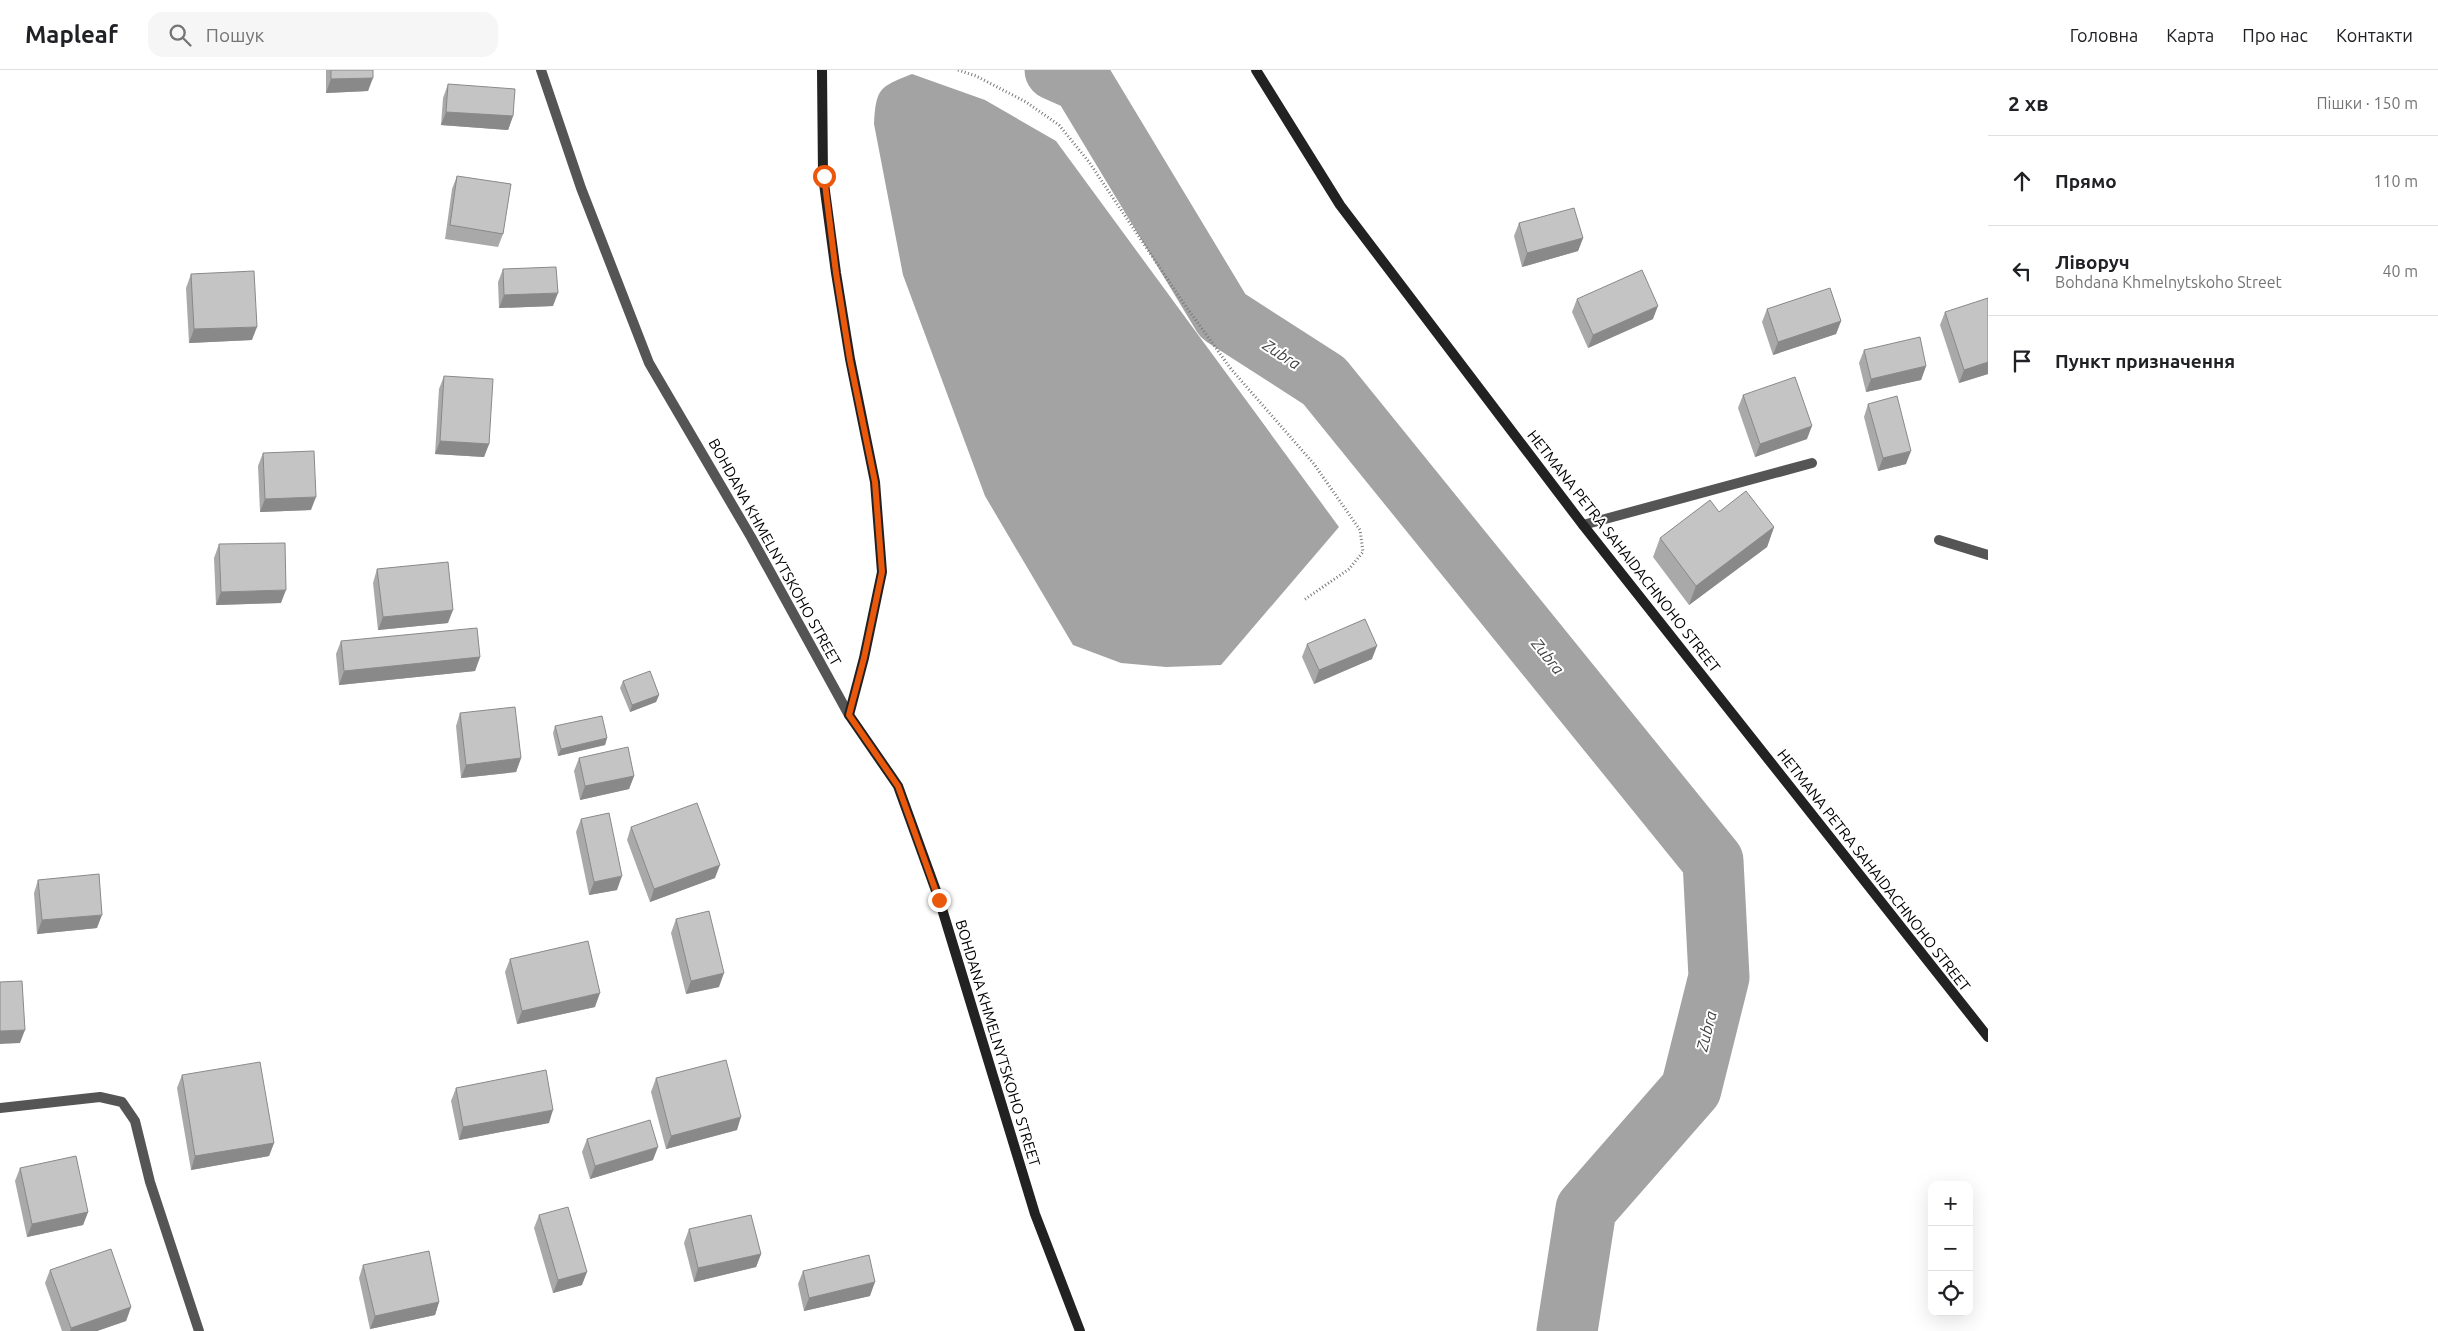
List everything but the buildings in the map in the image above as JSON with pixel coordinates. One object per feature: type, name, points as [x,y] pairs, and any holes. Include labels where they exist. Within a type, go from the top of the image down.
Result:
[{"type":"street","name":"BOHDANA KHMELNYTSKOHO STREET","points":[[541,70],[581,188],[649,363],[751,537],[849,715],[898,786],[939,900],[1035,1214],[1080,1331]]},
{"type":"street","points":[[822,70],[824,176],[848,350],[875,482],[882,572],[864,658],[849,715]]},
{"type":"street","name":"HETMANA PETRA SAHAIDACHNOHO STREET","points":[[1256,70],[1340,205],[1583,525],[1988,1037]]},
{"type":"street","points":[[1583,525],[1812,463]]},
{"type":"street","points":[[1939,540],[1988,555]]},
{"type":"street","points":[[0,1108],[100,1097],[122,1102],[135,1121],[150,1182],[199,1331]]},
{"type":"path","points":[[958,70],[976,76],[1026,102],[1059,125],[1089,162],[1182,302],[1231,369],[1314,464],[1360,530],[1363,552],[1349,569],[1304,600]]},
{"type":"shaded area","points":[[912,74],[985,100],[1056,141],[1339,527],[1221,665],[1166,667],[1121,663],[1073,645],[985,496],[903,275],[874,124],[878,95],[886,86]]},
{"type":"waterway","name":"Zubra","points":[[1055,70],[1082,82],[1223,316],[1324,381],[1713,861],[1719,977],[1691,1089],[1586,1209],[1567,1331]]},
{"type":"route","points":[[824,176],[836,273],[850,360],[875,482],[882,572],[864,658],[849,715],[898,786],[939,900]]}]
